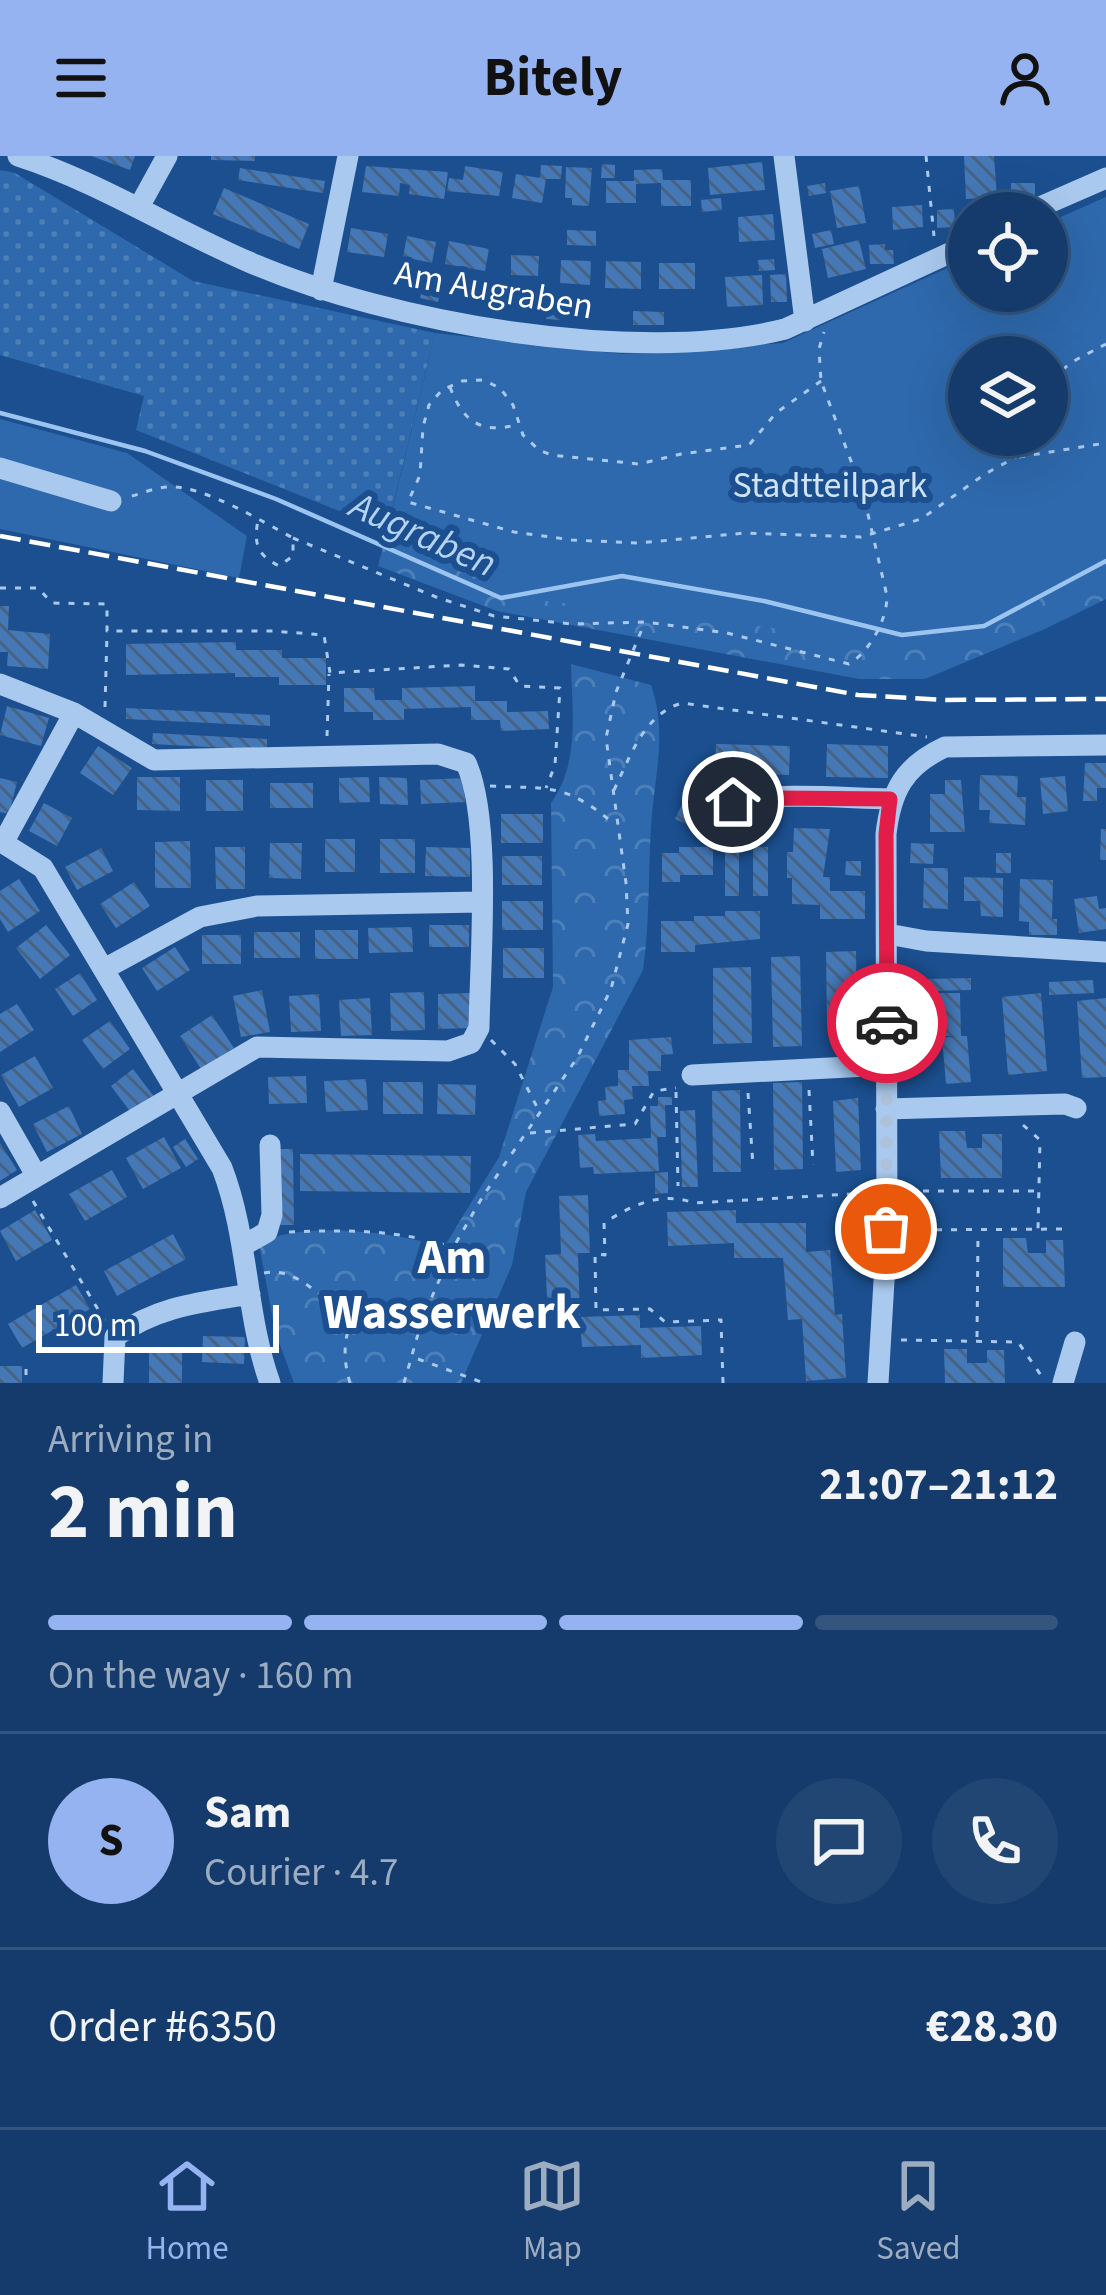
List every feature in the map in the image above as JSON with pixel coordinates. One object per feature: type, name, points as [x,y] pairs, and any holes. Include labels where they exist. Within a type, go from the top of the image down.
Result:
[{"type":"street","name":"Am Augraben","points":[[17,156],[321,290],[422,314],[601,342],[684,343],[755,336],[815,317],[948,255]]},
{"type":"street","points":[[139,207],[167,156]]},
{"type":"street","points":[[321,290],[349,156]]},
{"type":"street","points":[[784,156],[815,317]]},
{"type":"street","points":[[1068,195],[1106,178]]},
{"type":"street","points":[[0,467],[111,501]]},
{"type":"street","points":[[0,684],[74,713],[154,760],[438,754],[466,763],[476,785],[481,902],[478,1028],[471,1043],[448,1051],[257,1047],[0,1198]]},
{"type":"street","points":[[74,713],[2,842],[43,868],[222,1168],[238,1209],[260,1355],[270,1383]]},
{"type":"street","points":[[878,1383],[886,1229],[886,834],[890,799],[902,777],[945,746],[1106,745]]},
{"type":"street","points":[[777,798],[890,799]]},
{"type":"street","points":[[106,968],[200,916],[257,906],[481,902]]},
{"type":"street","points":[[888,934],[926,941],[1106,952]]},
{"type":"street","points":[[692,1075],[886,1065]]},
{"type":"street","points":[[886,1109],[1065,1104],[1076,1108]]},
{"type":"street","points":[[0,1112],[30,1179]]},
{"type":"street","points":[[244,1245],[267,1232],[272,1215],[270,1145]]},
{"type":"street","points":[[113,1383],[115,1337],[174,1306],[249,1285]]},
{"type":"street","points":[[1063,1383],[1075,1342]]},
{"type":"path","points":[[926,156],[936,262]]},
{"type":"path","points":[[111,501],[169,487],[192,490],[293,538],[494,616],[572,624],[646,622],[748,637],[849,664],[865,649],[887,612],[887,596],[854,464],[821,381],[819,349],[826,326],[815,317]]},
{"type":"path","points":[[1068,365],[1106,344]]},
{"type":"path","points":[[821,381],[776,413],[749,445],[626,464],[551,455],[530,443],[507,396],[492,383],[474,380],[450,386],[429,404],[420,475],[407,502],[530,535],[617,542],[745,533],[840,537],[875,534],[921,519],[1016,457],[1106,443]]},
{"type":"path","points":[[450,386],[468,422],[491,428],[519,424]]},
{"type":"path","points":[[258,519],[254,543],[263,558],[279,566],[293,556],[293,538]]},
{"type":"path","points":[[0,588],[38,588],[52,603],[107,604],[105,729]]},
{"type":"path","points":[[404,1383],[415,1358],[422,1320],[453,1248],[578,1058],[611,988],[628,925],[606,738],[616,692],[646,622]]},
{"type":"path","points":[[107,631],[324,635],[330,673],[327,759]]},
{"type":"path","points":[[330,673],[461,665],[509,669],[520,686],[560,688],[555,765],[546,788]]},
{"type":"path","points":[[614,790],[646,728],[664,710],[682,703],[925,735],[945,746]]},
{"type":"path","points":[[476,785],[546,788],[583,798],[617,826]]},
{"type":"path","points":[[478,1028],[514,1064],[540,1113]]},
{"type":"path","points":[[808,1070],[813,1165]]},
{"type":"path","points":[[747,1074],[753,1166]]},
{"type":"path","points":[[526,1133],[635,1124],[654,1091],[676,1088],[678,1186]]},
{"type":"path","points":[[1018,1120],[1040,1140],[1038,1229]]},
{"type":"path","points":[[30,1179],[115,1337]]},
{"type":"path","points":[[723,1383],[721,1320],[665,1322],[650,1310],[596,1310],[595,1254],[605,1255],[604,1223],[630,1206],[678,1197],[694,1203],[886,1192],[1038,1191]]},
{"type":"path","points":[[267,1232],[357,1229],[453,1248]]},
{"type":"path","points":[[886,1229],[1064,1229]]},
{"type":"path","points":[[977,1339],[978,1229]]},
{"type":"path","points":[[249,1285],[277,1270],[292,1274],[354,1315],[403,1314],[422,1320]]},
{"type":"path","points":[[350,1383],[344,1357],[346,1333],[354,1315]]},
{"type":"path","points":[[881,1340],[1018,1342],[1047,1383]]},
{"type":"path","points":[[415,1358],[484,1383]]},
{"type":"path","points":[[26,1369],[26,1383]]},
{"type":"green space","points":[[0,170],[15,173],[193,281],[435,333],[387,530],[136,430],[144,396],[0,355]]},
{"type":"green space","name":"Stadtteilpark","points":[[1106,197],[1106,562],[953,649],[530,599],[386,536],[435,333],[622,354],[783,343],[948,268],[948,312],[1068,312],[1068,214]]},
{"type":"green space","points":[[0,419],[127,453],[247,536],[239,578],[0,529]]},
{"type":"green space","points":[[1106,467],[1106,599],[925,679],[859,679],[497,611],[378,566],[393,508]]},
{"type":"green space","points":[[571,664],[651,685],[656,703],[658,756],[643,970],[526,1192],[512,1265],[461,1383],[294,1383],[275,1331],[259,1244],[277,1236],[324,1230],[376,1233],[444,1247],[499,1157],[553,987],[551,803],[570,754]]},
{"type":"building","points":[[91,156],[135,156],[130,170]]},
{"type":"building","points":[[211,156],[255,156],[255,161],[211,160]]},
{"type":"building","points":[[964,156],[994,156],[997,192],[966,192]]},
{"type":"building","points":[[762,162],[765,190],[710,195],[708,168]]},
{"type":"building","points":[[602,164],[615,165],[615,178],[601,178]]},
{"type":"building","points":[[541,165],[562,166],[561,179],[546,179],[542,203],[512,198],[516,174],[540,178]]},
{"type":"building","points":[[366,166],[448,172],[444,199],[409,194],[410,185],[400,183],[399,196],[362,192]]},
{"type":"building","points":[[465,166],[503,172],[499,196],[447,191],[449,178],[463,180]]},
{"type":"building","points":[[566,167],[592,168],[589,206],[572,205],[572,198],[565,198]]},
{"type":"building","points":[[240,168],[325,181],[323,193],[238,180]]},
{"type":"building","points":[[662,169],[663,180],[691,180],[691,206],[661,206],[661,183],[636,184],[636,203],[606,203],[606,181],[634,181],[634,170]]},
{"type":"building","points":[[825,183],[826,193],[809,196],[807,186]]},
{"type":"building","points":[[1011,183],[1035,183],[1035,192],[1011,192]]},
{"type":"building","points":[[859,186],[866,223],[837,228],[830,191]]},
{"type":"building","points":[[224,188],[309,224],[299,249],[213,214]]},
{"type":"building","points":[[721,198],[722,210],[702,212],[701,200]]},
{"type":"building","points":[[922,205],[923,227],[893,230],[892,207]]},
{"type":"building","points":[[948,209],[948,227],[937,228],[937,210]]},
{"type":"building","points":[[773,214],[775,240],[739,242],[738,217]]},
{"type":"building","points":[[351,228],[388,234],[384,257],[347,252]]},
{"type":"building","points":[[567,230],[596,231],[596,246],[567,245]]},
{"type":"building","points":[[831,230],[834,244],[815,248],[812,234]]},
{"type":"building","points":[[407,236],[436,242],[432,263],[403,257]]},
{"type":"building","points":[[859,240],[866,269],[828,278],[822,249]]},
{"type":"building","points":[[449,241],[489,249],[485,271],[445,264]]},
{"type":"building","points":[[885,244],[885,250],[893,250],[894,264],[870,264],[869,245]]},
{"type":"building","points":[[511,255],[539,256],[538,276],[511,275]]},
{"type":"building","points":[[774,259],[775,270],[759,271],[758,260]]},
{"type":"building","points":[[561,260],[591,261],[590,285],[560,283]]},
{"type":"building","points":[[606,261],[641,262],[641,289],[605,288]]},
{"type":"building","points":[[659,263],[695,263],[695,289],[659,289]]},
{"type":"building","points":[[786,274],[787,302],[771,302],[770,275]]},
{"type":"building","points":[[762,275],[763,305],[727,307],[725,277]]},
{"type":"building","points":[[424,281],[442,285],[438,302],[420,298]]},
{"type":"building","points":[[548,304],[561,305],[560,320],[546,319]]},
{"type":"building","points":[[633,311],[664,312],[664,325],[633,325]]},
{"type":"building","points":[[0,606],[9,606],[8,630],[50,634],[48,669],[7,666],[8,652],[0,652]]},
{"type":"building","points":[[236,642],[236,650],[282,650],[282,658],[326,658],[326,685],[279,685],[279,677],[235,677],[235,673],[126,675],[126,644]]},
{"type":"building","points":[[475,686],[475,701],[507,701],[507,712],[548,711],[549,729],[501,731],[500,720],[471,720],[471,707],[404,709],[404,720],[373,720],[373,712],[344,712],[344,688],[374,688],[375,700],[402,700],[402,688]]},
{"type":"building","points":[[7,706],[49,718],[41,746],[0,735]]},
{"type":"building","points":[[126,708],[270,715],[270,726],[126,719]]},
{"type":"building","points":[[153,733],[267,739],[267,750],[152,744]]},
{"type":"building","points":[[716,744],[790,746],[789,775],[715,773]]},
{"type":"building","points":[[827,744],[888,746],[888,778],[826,777]]},
{"type":"building","points":[[98,746],[132,768],[113,795],[80,773]]},
{"type":"building","points":[[1085,763],[1106,763],[1106,788],[1097,788],[1097,801],[1083,801]]},
{"type":"building","points":[[691,772],[709,780],[704,791],[686,783]]},
{"type":"building","points":[[980,775],[1018,776],[1017,797],[1026,797],[1025,825],[989,823],[990,810],[979,810]]},
{"type":"building","points":[[1065,776],[1068,811],[1043,814],[1040,778]]},
{"type":"building","points":[[137,777],[180,777],[180,811],[137,810]]},
{"type":"building","points":[[369,777],[370,802],[339,803],[339,778]]},
{"type":"building","points":[[379,777],[407,778],[408,805],[380,804]]},
{"type":"building","points":[[0,778],[17,782],[9,814],[0,812]]},
{"type":"building","points":[[464,778],[465,802],[421,804],[420,780]]},
{"type":"building","points":[[206,780],[243,780],[243,811],[206,811]]},
{"type":"building","points":[[945,780],[961,780],[965,832],[930,832],[930,794],[945,794]]},
{"type":"building","points":[[270,783],[313,783],[313,808],[270,808]]},
{"type":"building","points":[[689,790],[714,802],[701,831],[675,819]]},
{"type":"building","points":[[44,803],[72,818],[57,846],[29,831]]},
{"type":"building","points":[[501,814],[543,814],[543,843],[501,843]]},
{"type":"building","points":[[794,828],[830,829],[823,877],[830,877],[830,891],[865,891],[865,919],[820,919],[820,905],[792,904],[787,852],[793,852]]},
{"type":"building","points":[[1101,829],[1106,829],[1106,860],[1100,860]]},
{"type":"building","points":[[325,839],[355,839],[355,872],[325,872]]},
{"type":"building","points":[[380,839],[415,839],[415,873],[380,873]]},
{"type":"building","points":[[190,841],[191,888],[155,888],[155,842]]},
{"type":"building","points":[[270,843],[302,843],[301,879],[269,878]]},
{"type":"building","points":[[911,843],[934,844],[933,864],[910,863]]},
{"type":"building","points":[[725,845],[739,846],[739,896],[725,896]]},
{"type":"building","points":[[215,847],[245,847],[245,889],[216,889]]},
{"type":"building","points":[[426,847],[470,848],[470,877],[425,876]]},
{"type":"building","points":[[679,847],[713,847],[713,875],[680,875],[680,882],[662,882],[662,853],[679,853]]},
{"type":"building","points":[[753,847],[768,847],[768,896],[753,896]]},
{"type":"building","points":[[101,848],[113,871],[77,890],[65,867]]},
{"type":"building","points":[[996,853],[1011,853],[1011,873],[996,873]]},
{"type":"building","points":[[502,856],[542,856],[542,885],[502,885]]},
{"type":"building","points":[[846,861],[861,861],[861,876],[845,875]]},
{"type":"building","points":[[924,868],[948,868],[948,909],[923,908]]},
{"type":"building","points":[[964,877],[1003,878],[1003,917],[981,916],[980,901],[964,901]]},
{"type":"building","points":[[19,879],[40,911],[8,932],[0,919],[0,891]]},
{"type":"building","points":[[1020,879],[1053,880],[1052,919],[1057,919],[1057,935],[1029,935],[1029,922],[1019,921]]},
{"type":"building","points":[[134,882],[150,906],[116,928],[100,904]]},
{"type":"building","points":[[1097,896],[1099,909],[1106,908],[1106,929],[1079,933],[1074,899]]},
{"type":"building","points":[[502,901],[543,901],[543,930],[502,930]]},
{"type":"building","points":[[725,911],[760,911],[760,939],[695,945],[695,952],[661,952],[661,921],[694,921],[694,916],[725,916]]},
{"type":"building","points":[[46,925],[70,955],[40,979],[16,948]]},
{"type":"building","points":[[429,925],[469,925],[469,947],[429,947]]},
{"type":"building","points":[[412,927],[413,952],[369,953],[368,928]]},
{"type":"building","points":[[315,930],[358,930],[358,959],[315,959]]},
{"type":"building","points":[[254,932],[300,932],[300,958],[254,958]]},
{"type":"building","points":[[202,935],[241,935],[241,964],[202,964]]},
{"type":"building","points":[[175,947],[190,970],[157,991],[142,968]]},
{"type":"building","points":[[503,948],[544,948],[544,978],[503,978]]},
{"type":"building","points":[[856,951],[857,1023],[827,1024],[826,952]]},
{"type":"building","points":[[800,956],[802,1046],[773,1047],[771,957]]},
{"type":"building","points":[[751,967],[752,1043],[713,1044],[713,968]]},
{"type":"building","points":[[80,973],[97,1000],[73,1016],[55,989]]},
{"type":"building","points":[[971,978],[971,990],[929,991],[928,979]]},
{"type":"building","points":[[1093,980],[1094,993],[1049,995],[1049,982]]},
{"type":"building","points":[[262,990],[270,1032],[241,1037],[233,996]]},
{"type":"building","points":[[424,992],[425,1030],[391,1031],[390,993]]},
{"type":"building","points":[[470,993],[471,1028],[438,1029],[438,994]]},
{"type":"building","points":[[932,993],[960,993],[961,1036],[967,1036],[971,1082],[946,1084],[942,1038],[956,1036],[934,1036]]},
{"type":"building","points":[[1041,993],[1047,1071],[1008,1075],[1002,997]]},
{"type":"building","points":[[319,994],[321,1031],[291,1032],[289,996]]},
{"type":"building","points":[[370,998],[372,1035],[341,1036],[339,1000]]},
{"type":"building","points":[[1106,998],[1106,1077],[1082,1078],[1077,1001]]},
{"type":"building","points":[[17,1004],[34,1030],[0,1052],[0,1014]]},
{"type":"building","points":[[212,1015],[234,1048],[201,1069],[180,1036]]},
{"type":"building","points":[[110,1021],[130,1049],[103,1069],[82,1040]]},
{"type":"building","points":[[671,1037],[673,1054],[661,1055],[661,1071],[648,1071],[649,1086],[632,1086],[633,1099],[624,1100],[625,1114],[599,1116],[598,1101],[606,1100],[605,1087],[618,1086],[618,1070],[629,1070],[629,1040]]},
{"type":"building","points":[[35,1056],[53,1088],[19,1107],[1,1075]]},
{"type":"building","points":[[133,1069],[155,1098],[132,1114],[111,1086]]},
{"type":"building","points":[[306,1076],[307,1103],[269,1104],[268,1077]]},
{"type":"building","points":[[366,1079],[368,1110],[326,1112],[324,1081]]},
{"type":"building","points":[[383,1082],[423,1082],[423,1114],[383,1114]]},
{"type":"building","points":[[802,1082],[803,1169],[774,1170],[773,1083]]},
{"type":"building","points":[[438,1084],[476,1085],[475,1115],[437,1114]]},
{"type":"building","points":[[740,1090],[741,1172],[713,1172],[712,1091]]},
{"type":"building","points":[[658,1097],[672,1097],[672,1105],[665,1105],[666,1137],[657,1137],[659,1171],[594,1174],[593,1167],[580,1168],[578,1135],[595,1134],[596,1141],[651,1138],[650,1106],[658,1106]]},
{"type":"building","points":[[858,1098],[861,1170],[836,1172],[833,1101]]},
{"type":"building","points":[[69,1106],[82,1134],[47,1152],[33,1124]]},
{"type":"building","points":[[695,1110],[698,1187],[682,1187],[680,1111]]},
{"type":"building","points":[[939,1131],[965,1131],[967,1148],[982,1148],[982,1134],[1002,1134],[1002,1178],[941,1178]]},
{"type":"building","points":[[164,1137],[181,1168],[143,1189],[126,1158]]},
{"type":"building","points":[[185,1139],[198,1159],[186,1167],[173,1147]]},
{"type":"building","points":[[0,1143],[17,1170],[0,1181]]},
{"type":"building","points":[[278,1149],[293,1149],[294,1225],[279,1225]]},
{"type":"building","points":[[300,1154],[471,1156],[470,1193],[300,1191]]},
{"type":"building","points":[[112,1170],[127,1197],[85,1221],[69,1194]]},
{"type":"building","points":[[668,1172],[668,1193],[655,1194],[655,1173]]},
{"type":"building","points":[[588,1195],[590,1253],[578,1253],[580,1317],[548,1319],[545,1255],[561,1254],[559,1196]]},
{"type":"building","points":[[35,1210],[52,1240],[16,1261],[0,1231]]},
{"type":"building","points":[[736,1210],[736,1223],[806,1223],[806,1252],[830,1250],[835,1315],[842,1314],[846,1378],[806,1381],[802,1319],[788,1320],[783,1258],[734,1258],[734,1243],[668,1246],[667,1212]]},
{"type":"building","points":[[173,1234],[186,1259],[117,1296],[104,1271]]},
{"type":"building","points":[[1003,1238],[1026,1238],[1028,1253],[1046,1253],[1046,1240],[1063,1240],[1065,1287],[1003,1287]]},
{"type":"building","points":[[76,1285],[90,1309],[22,1348],[8,1324]]},
{"type":"building","points":[[640,1315],[640,1328],[701,1326],[702,1355],[641,1358],[641,1345],[582,1347],[580,1317]]},
{"type":"building","points":[[203,1336],[245,1337],[244,1364],[202,1362]]},
{"type":"building","points":[[944,1349],[967,1349],[967,1363],[987,1363],[987,1350],[1004,1350],[1005,1383],[945,1383]]},
{"type":"building","points":[[149,1352],[182,1352],[182,1383],[149,1383]]},
{"type":"building","points":[[0,1366],[22,1366],[22,1383],[0,1383]]},
{"type":"waterway","name":"Augraben","points":[[0,413],[145,451],[276,499],[501,598],[622,576],[764,601],[902,635],[984,626],[1106,561]]},
{"type":"railway","points":[[0,536],[858,695],[1106,699]]},
{"type":"way so far","points":[[886,1229],[887,1023]]},
{"type":"district","name":"Am Wasserwerk","points":[[452,1286]]},
{"type":"route","points":[[733,802],[890,799],[887,1023]]}]
